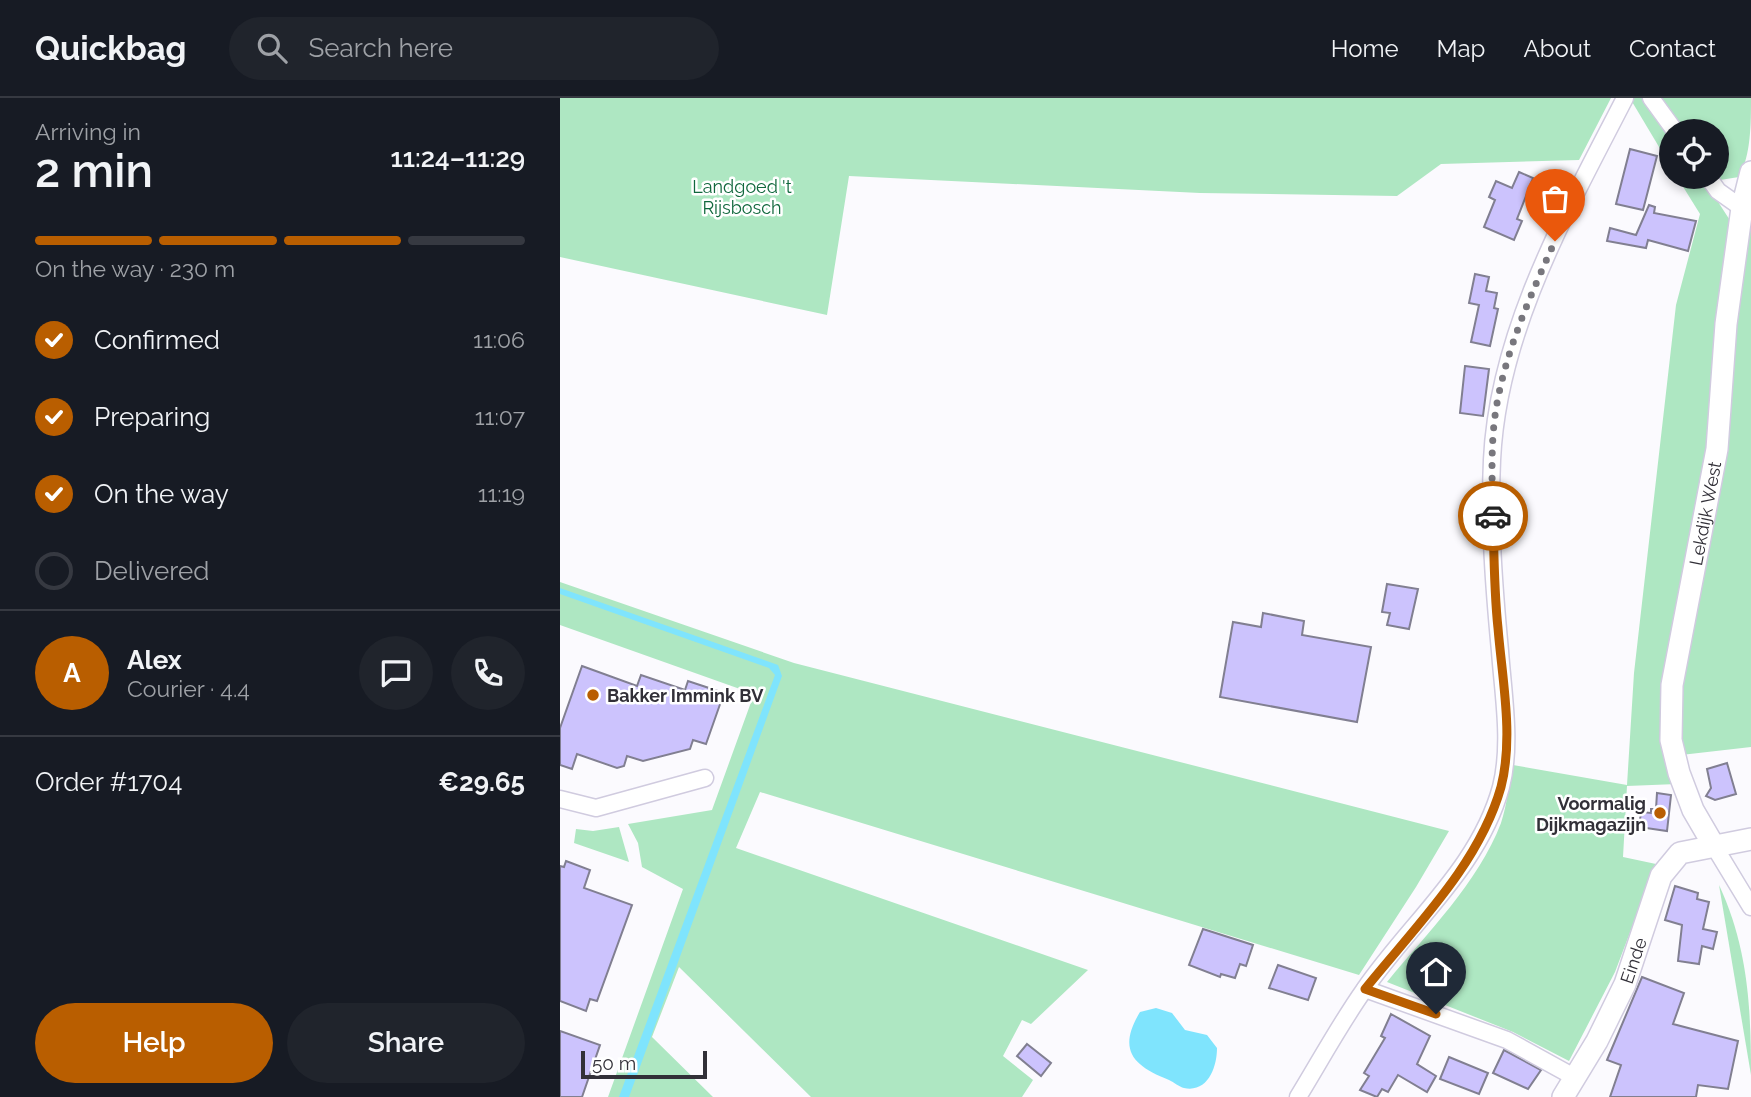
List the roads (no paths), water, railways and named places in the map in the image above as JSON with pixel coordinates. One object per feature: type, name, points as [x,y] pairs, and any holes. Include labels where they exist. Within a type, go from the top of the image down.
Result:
[{"type":"street","points":[[1298,1097],[1365,989],[1436,902],[1480,840],[1501,786],[1506,729],[1494,592],[1492,460],[1498,400],[1525,308],[1625,98]]},
{"type":"street","points":[[1651,98],[1666,119]]},
{"type":"street","name":"Lekdijk West","points":[[1714,846],[1693,810],[1679,773],[1671,740],[1672,685],[1717,449],[1726,324],[1742,208],[1751,172]]},
{"type":"street","points":[[1717,189],[1742,208]]},
{"type":"street","points":[[560,799],[596,808],[705,778]]},
{"type":"street","name":"Einde","points":[[1563,1097],[1576,1078],[1625,984],[1661,876],[1680,853],[1751,839]]},
{"type":"street","points":[[1714,846],[1751,907]]},
{"type":"street","points":[[1365,989],[1507,1040],[1576,1078]]},
{"type":"water","points":[[560,588],[778,665],[782,676],[629,1097],[619,1097],[775,675],[769,668],[560,594]]},
{"type":"water","points":[[1156,1008],[1172,1013],[1185,1030],[1207,1035],[1217,1048],[1210,1077],[1199,1087],[1180,1087],[1146,1069],[1132,1055],[1130,1037],[1133,1025],[1140,1012]]},
{"type":"place","name":"Bakker Immink BV","points":[[593,695]]},
{"type":"place","name":"Voormalig Dijkmagazijn","points":[[1660,813]]},
{"type":"park label","name":"Landgoed 't Rijsbosch","points":[[742,196]]}]
